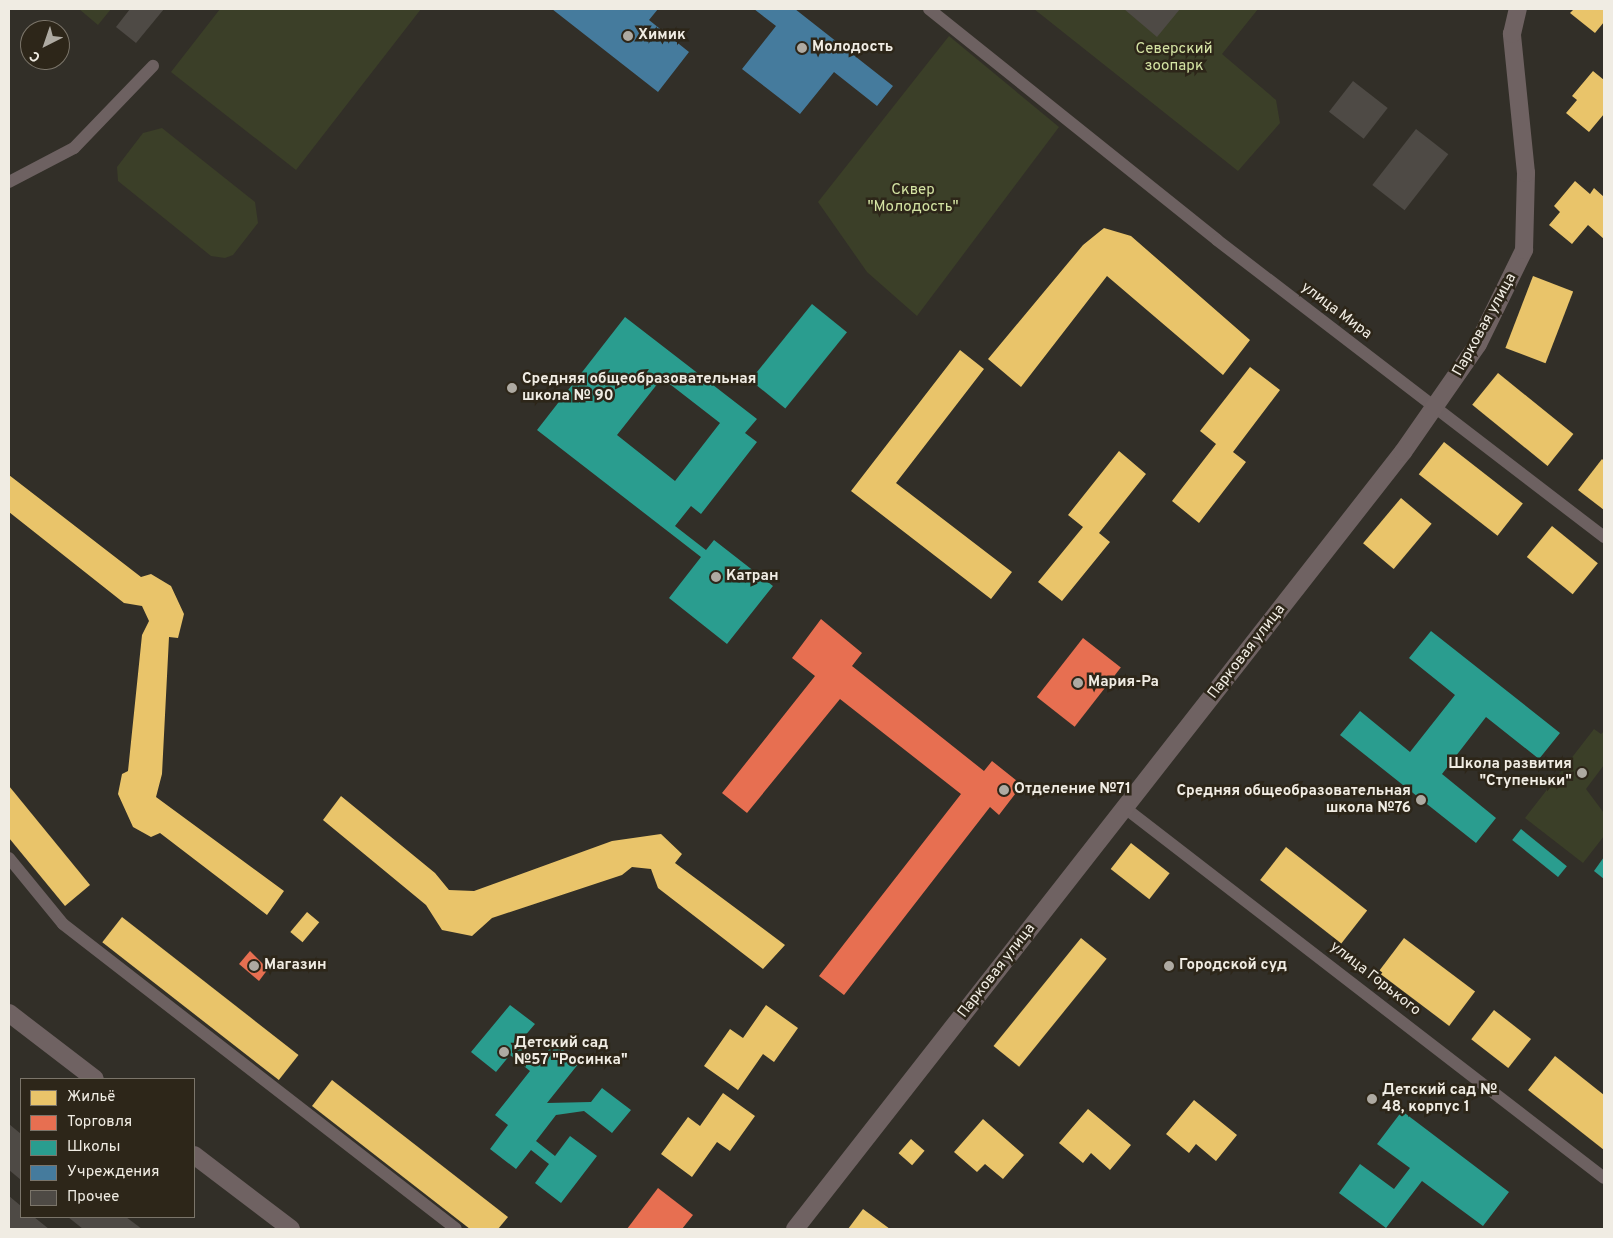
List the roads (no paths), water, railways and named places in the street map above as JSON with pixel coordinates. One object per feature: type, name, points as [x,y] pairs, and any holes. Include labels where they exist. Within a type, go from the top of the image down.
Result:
[{"type":"street","name":"улица Мира","points":[[929,9],[1217,240],[1437,407],[1604,538]]},
{"type":"street","name":"Парковая улица","points":[[795,1229],[1437,407],[1478,344],[1524,250],[1526,173],[1512,34],[1518,9]]},
{"type":"street","points":[[9,182],[74,148],[153,66]]},
{"type":"street","name":"улица Горького","points":[[1125,808],[1604,1178]]},
{"type":"street","points":[[9,858],[63,924],[456,1229]]},
{"type":"street","points":[[9,1013],[94,1078]]},
{"type":"street","points":[[195,1156],[291,1229]]},
{"type":"place","name":"Химик","points":[[628,36]]},
{"type":"place","name":"Молодость","points":[[802,48]]},
{"type":"place","name":"Средняя общеобразовательная школа № 90","points":[[512,388]]},
{"type":"place","name":"Катран","points":[[716,577]]},
{"type":"place","name":"Мария-Ра","points":[[1078,683]]},
{"type":"place","name":"Школа развития \"Ступеньки\"","points":[[1582,773]]},
{"type":"place","name":"Отделение №71","points":[[1004,790]]},
{"type":"place","name":"Средняя общеобразовательная школа №76","points":[[1421,800]]},
{"type":"place","name":"Магазин","points":[[254,966]]},
{"type":"place","name":"Городской суд","points":[[1169,966]]},
{"type":"place","name":"Детский сад №57 \"Росинка\"","points":[[504,1052]]},
{"type":"place","name":"Детский сад № 48, корпус 1","points":[[1372,1099]]},
{"type":"park label","name":"Северский зоопарк","points":[[1174,58]]},
{"type":"park label","name":"Сквер \"Молодость\"","points":[[913,198]]}]
